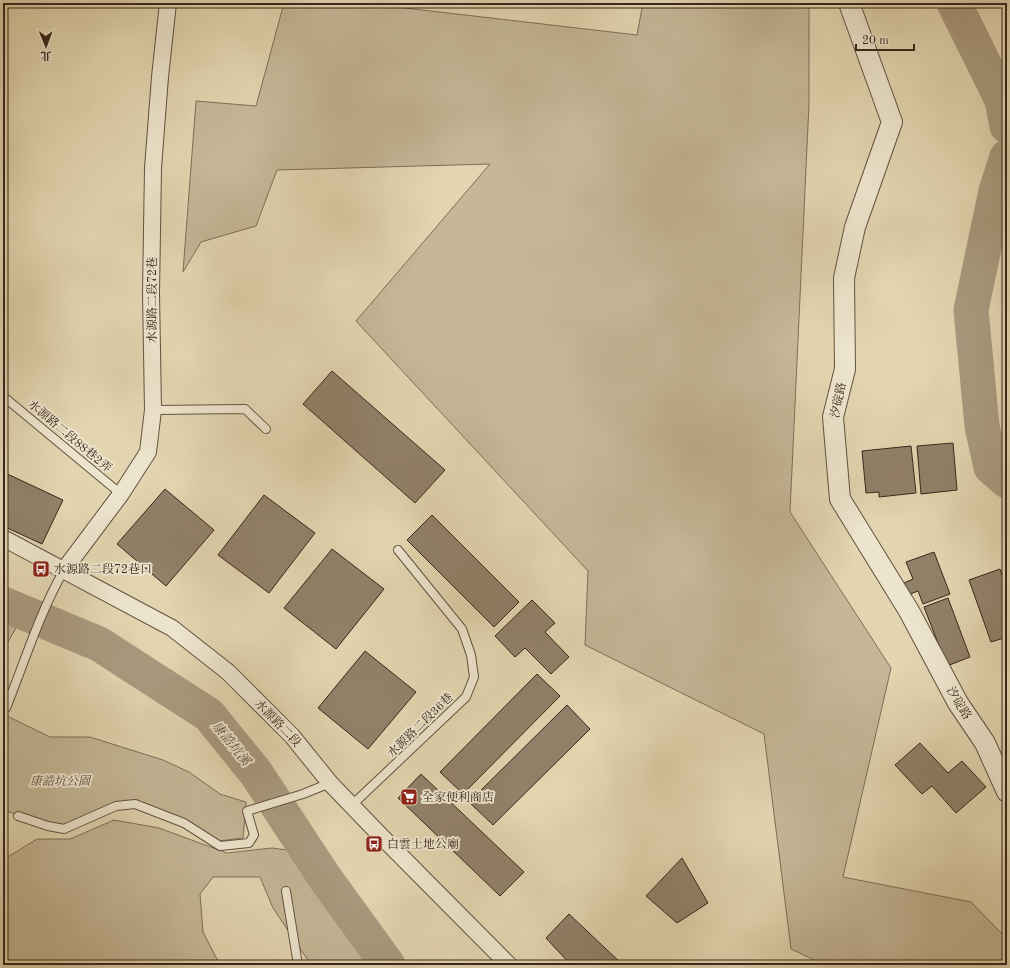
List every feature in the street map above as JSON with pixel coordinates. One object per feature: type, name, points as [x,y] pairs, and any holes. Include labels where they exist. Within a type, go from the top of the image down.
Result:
[{"type":"street","name":"水源路二段72巷","points":[[64,570],[121,494],[148,452],[153,410],[151,294],[153,168],[160,77],[168,3]]},
{"type":"street","name":"汐碇路","points":[[849,3],[892,122],[855,227],[844,278],[845,369],[833,417],[840,499],[909,611],[958,703],[984,743],[1007,792]]},
{"type":"street","name":"水源路二段","points":[[3,538],[172,628],[228,672],[292,736],[330,783],[352,806],[509,965]]},
{"type":"lane","name":"水源路二段88巷2弄","points":[[4,397],[121,494]]},
{"type":"lane","points":[[153,410],[245,409],[266,429]]},
{"type":"lane","name":"水源路二段36巷","points":[[352,806],[466,697],[474,677],[471,655],[462,629],[398,550]]},
{"type":"lane","points":[[6,708],[24,662],[30,640],[50,595],[64,570]]},
{"type":"lane","points":[[18,816],[48,826],[64,829],[116,806],[135,804],[184,823],[220,846],[249,843],[254,835],[247,811],[303,794],[330,783]]},
{"type":"lane","points":[[286,891],[298,965]]},
{"type":"green space","points":[[284,3],[362,3],[637,35],[643,3],[809,3],[809,104],[790,512],[891,668],[843,877],[971,902],[1007,939],[1007,965],[825,965],[791,949],[764,734],[585,645],[588,571],[356,321],[490,164],[277,170],[256,226],[201,242],[183,272],[196,101],[256,106]]},
{"type":"green space","points":[[3,619],[16,628],[8,642],[3,644]]},
{"type":"green space","name":"康誥坑公園","points":[[3,714],[50,737],[90,737],[163,760],[189,772],[220,794],[246,802],[243,838],[218,841],[179,817],[126,800],[64,829],[3,810]]},
{"type":"green space","points":[[114,820],[159,828],[227,853],[272,848],[287,850],[365,957],[368,965],[311,965],[273,908],[260,877],[213,877],[200,894],[203,932],[220,965],[3,965],[3,860],[37,839],[70,839]]},
{"type":"building","points":[[332,371],[445,470],[415,503],[303,404]]},
{"type":"building","points":[[953,443],[957,490],[921,494],[917,446]]},
{"type":"building","points":[[911,446],[916,493],[879,497],[879,492],[866,493],[862,451]]},
{"type":"building","points":[[3,472],[63,500],[42,544],[3,526]]},
{"type":"building","points":[[165,489],[214,530],[166,586],[117,544]]},
{"type":"building","points":[[264,495],[315,533],[269,593],[218,555]]},
{"type":"building","points":[[432,515],[519,602],[494,627],[407,540]]},
{"type":"building","points":[[332,549],[384,589],[336,649],[284,608]]},
{"type":"building","points":[[934,552],[950,594],[923,604],[918,591],[908,595],[904,583],[913,579],[906,562]]},
{"type":"building","points":[[1000,569],[1007,589],[1007,637],[991,642],[969,580]]},
{"type":"building","points":[[948,598],[970,657],[947,666],[924,607]]},
{"type":"building","points":[[532,600],[555,623],[545,632],[569,657],[551,674],[525,648],[515,657],[495,636]]},
{"type":"building","points":[[365,651],[416,692],[368,749],[318,708]]},
{"type":"building","points":[[537,674],[560,696],[463,794],[440,772]]},
{"type":"building","points":[[567,705],[590,729],[493,825],[469,802]]},
{"type":"building","points":[[920,743],[948,773],[962,761],[986,787],[956,813],[932,786],[922,794],[895,765]]},
{"type":"building","points":[[421,774],[524,872],[500,896],[398,798]]},
{"type":"building","points":[[682,858],[708,903],[677,923],[646,896]]},
{"type":"building","points":[[569,914],[623,965],[571,965],[546,938]]},
{"type":"waterway","points":[[954,3],[1002,100],[1007,126]]},
{"type":"waterway","points":[[1007,157],[996,191],[971,310],[982,426],[991,467],[1007,481]]},
{"type":"waterway","name":"康誥坑溪","points":[[3,604],[99,644],[209,715],[256,773],[325,878],[388,965]]},
{"type":"place","name":"水源路二段72巷口","points":[[41,569]]},
{"type":"place","name":"全家便利商店","points":[[409,797]]},
{"type":"place","name":"白雲土地公廟","points":[[374,844]]}]
